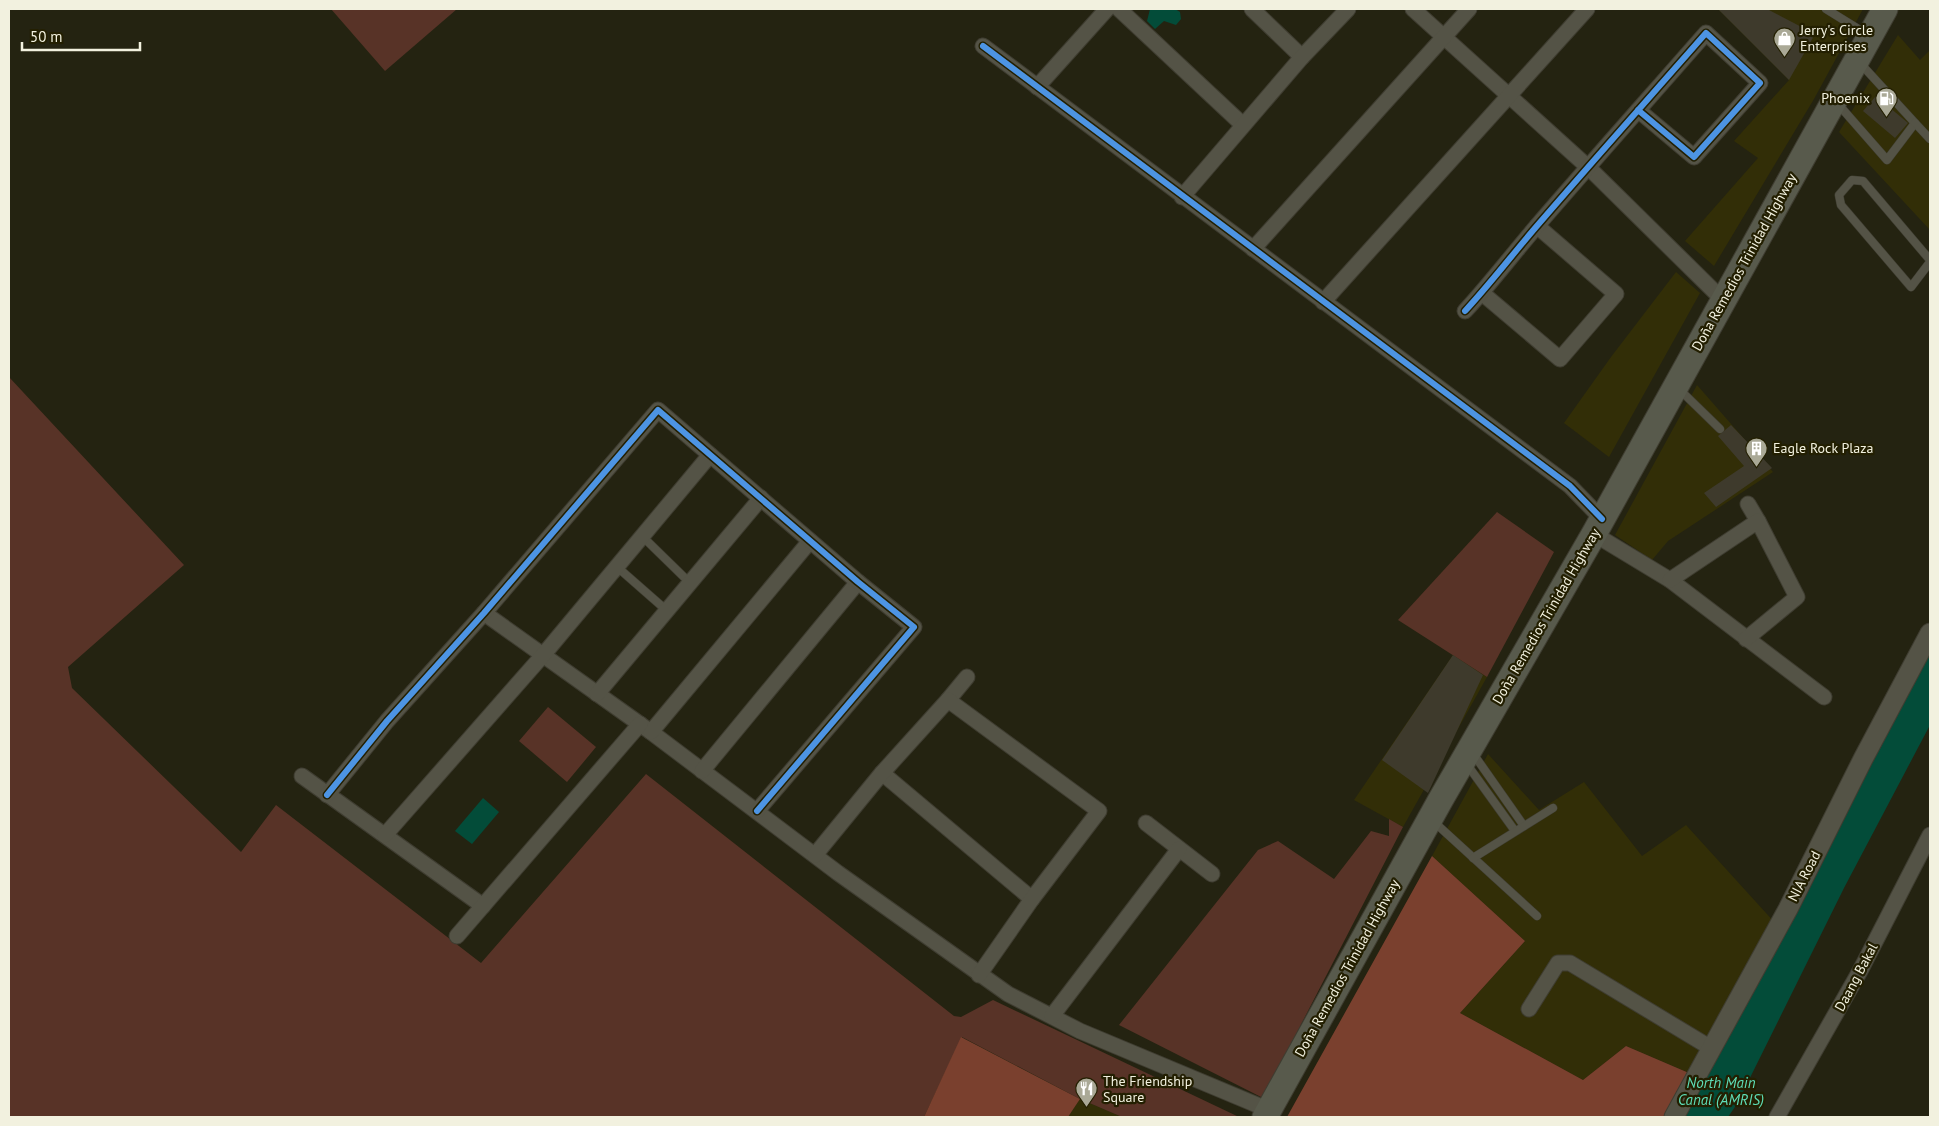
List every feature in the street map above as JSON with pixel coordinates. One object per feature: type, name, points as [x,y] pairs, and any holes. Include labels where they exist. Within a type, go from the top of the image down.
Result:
[{"type":"highway","name":"Doña Remedios Trinidad Highway","points":[[1267,1114],[1430,818],[1598,526],[1885,9]]},
{"type":"street","points":[[1037,88],[1107,9]]},
{"type":"street","points":[[1119,9],[1243,125]]},
{"type":"street","points":[[1252,9],[1302,57]]},
{"type":"street","points":[[1182,197],[1302,57],[1348,9]]},
{"type":"street","points":[[1413,9],[1589,168],[1723,300]]},
{"type":"street","points":[[1253,250],[1469,9]]},
{"type":"street","points":[[1323,302],[1587,9]]},
{"type":"street","points":[[1465,311],[1537,226],[1589,168],[1638,110],[1706,33],[1760,83],[1694,157],[1638,110]]},
{"type":"street","points":[[983,46],[1570,486],[1598,526],[1824,697]]},
{"type":"street","points":[[1482,293],[1560,359],[1616,294],[1537,226]]},
{"type":"street","points":[[327,794],[387,721],[484,613],[658,410],[858,582],[914,627],[757,811]]},
{"type":"street","points":[[385,836],[544,654],[710,455]]},
{"type":"street","points":[[597,694],[665,610],[761,498]]},
{"type":"street","points":[[1746,638],[1797,597],[1748,504]]},
{"type":"street","points":[[1670,580],[1758,521]]},
{"type":"street","points":[[457,936],[645,728],[810,541]]},
{"type":"street","points":[[702,771],[858,582]]},
{"type":"street","points":[[484,613],[544,654],[814,855],[1008,994],[1080,1031],[1267,1114]]},
{"type":"street","name":"NIA Road","points":[[1674,1117],[1788,909],[1863,759],[1930,633]]},
{"type":"street","points":[[814,855],[882,773],[967,677]]},
{"type":"street","points":[[948,700],[1099,811],[1032,898],[979,975]]},
{"type":"street","points":[[882,773],[1032,898]]},
{"type":"street","points":[[302,776],[483,906]]},
{"type":"street","points":[[1146,823],[1212,874]]},
{"type":"street","name":"Daang Bakal","points":[[1777,1117],[1860,971],[1930,835]]},
{"type":"street","points":[[1052,1016],[1179,848]]},
{"type":"street","points":[[1530,1009],[1558,964],[1570,963],[1711,1048]]},
{"type":"lane","points":[[1826,9],[1870,36]]},
{"type":"lane","points":[[1857,59],[1930,139]]},
{"type":"lane","points":[[1834,100],[1887,160],[1916,123]]},
{"type":"lane","points":[[1852,180],[1863,181],[1930,261],[1911,287],[1842,205],[1839,195],[1852,180]]},
{"type":"lane","points":[[1676,385],[1720,429]]},
{"type":"lane","points":[[642,536],[689,582]]},
{"type":"lane","points":[[616,566],[665,610]]},
{"type":"lane","points":[[1467,754],[1524,826]]},
{"type":"lane","points":[[1467,754],[1515,832]]},
{"type":"lane","points":[[1473,858],[1553,808]]},
{"type":"lane","points":[[1430,818],[1537,916]]},
{"type":"shaded area","points":[[331,9],[457,9],[385,71]]},
{"type":"shaded area","points":[[1718,9],[1863,9],[1814,99],[1714,266],[1685,241],[1758,158],[1734,141],[1789,80]]},
{"type":"shaded area","points":[[1898,35],[1920,60],[1930,50],[1930,230],[1839,132]]},
{"type":"shaded area","points":[[1676,272],[1700,293],[1609,457],[1564,423],[1611,357]]},
{"type":"shaded area","points":[[9,377],[184,565],[68,667],[72,688],[241,852],[276,805],[481,963],[646,774],[954,1016],[961,1017],[993,1000],[1239,1117],[1122,1117],[1080,1099],[962,1037],[924,1117],[9,1117]]},
{"type":"shaded area","name":"Eagle Rock Plaza","points":[[1697,385],[1773,472],[1668,541],[1652,560],[1615,535]]},
{"type":"shaded area","points":[[1497,512],[1554,552],[1487,677],[1398,620]]},
{"type":"shaded area","points":[[1453,655],[1487,677],[1403,827],[1354,800]]},
{"type":"shaded area","points":[[548,707],[596,747],[567,782],[519,741]]},
{"type":"shaded area","points":[[1488,754],[1539,810],[1584,782],[1642,856],[1686,825],[1776,924],[1689,1073],[1626,1046],[1583,1080],[1460,1013],[1525,941],[1432,856]]},
{"type":"shaded area","points":[[1389,819],[1403,827],[1263,1098],[1119,1025],[1258,850],[1278,841],[1334,879],[1371,831],[1389,836]]},
{"type":"shaded area","points":[[1432,856],[1525,941],[1460,1013],[1583,1080],[1626,1046],[1689,1073],[1665,1117],[1287,1117]]},
{"type":"shaded area","points":[[961,1037],[1080,1099],[1068,1117],[924,1117]]},
{"type":"shaded area","name":"The Friendship Square","points":[[1080,1099],[1122,1117],[1068,1117]]},
{"type":"water","points":[[1150,9],[1175,9],[1180,12],[1181,19],[1176,25],[1164,21],[1155,29],[1147,21]]},
{"type":"water","name":"North Main Canal (AMRIS)","points":[[1930,653],[1930,725],[1844,888],[1737,1104],[1728,1117],[1684,1117]]},
{"type":"water","points":[[483,798],[499,812],[472,844],[455,831]]},
{"type":"building","name":"Jerry's Circle Enterprises","points":[[1718,9],[1767,9],[1815,34],[1789,80]]},
{"type":"building","name":"Phoenix","points":[[1876,96],[1908,123],[1895,138],[1863,111]]},
{"type":"building","name":"Eagle Rock Plaza","points":[[1731,425],[1772,468],[1716,507],[1704,493],[1744,466],[1718,436]]},
{"type":"building","points":[[1453,655],[1483,675],[1428,793],[1382,760]]},
{"type":"cycle path","points":[[1465,311],[1599,154],[1706,33],[1760,83],[1694,157],[1638,110]]},
{"type":"cycle path","points":[[983,46],[1570,486],[1602,519]]},
{"type":"cycle path","points":[[327,795],[387,721],[484,613],[658,410],[858,582],[914,627],[757,811]]},
{"type":"place","name":"Jerry's Circle Enterprises","points":[[1784,57]]},
{"type":"place","name":"Phoenix","points":[[1886,117]]},
{"type":"place","name":"Eagle Rock Plaza","points":[[1757,467]]},
{"type":"place","name":"The Friendship Square","points":[[1087,1108]]}]
